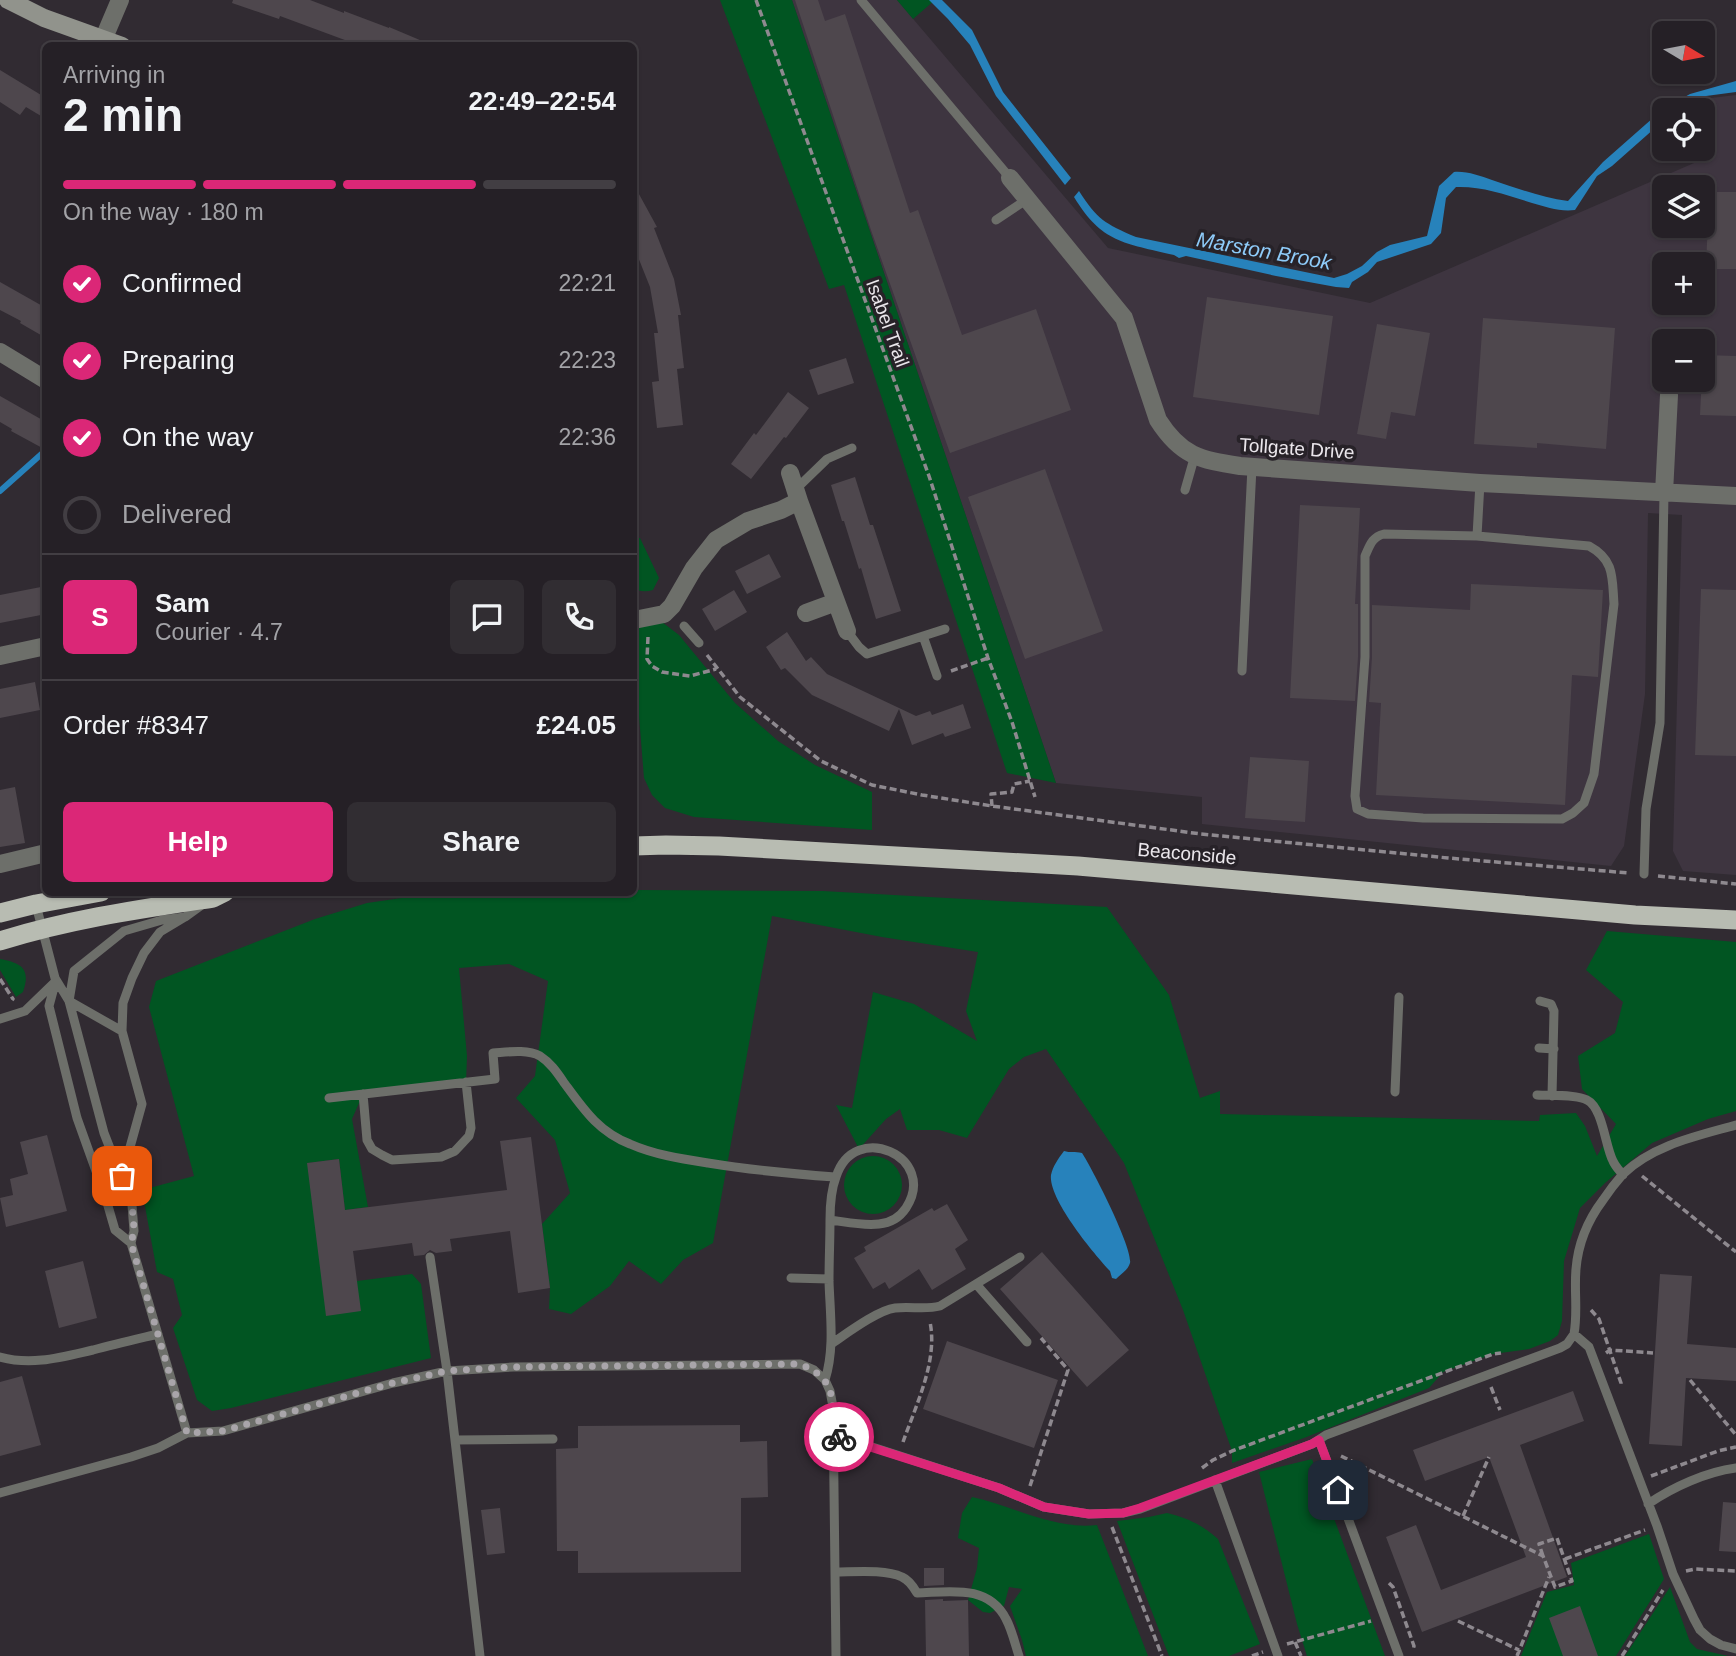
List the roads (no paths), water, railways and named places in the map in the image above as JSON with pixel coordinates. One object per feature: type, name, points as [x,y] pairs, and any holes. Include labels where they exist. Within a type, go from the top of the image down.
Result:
[{"type":"highway","name":"Beaconside","points":[[637,846],[719,846],[1078,866],[1635,915],[1736,920]]},
{"type":"highway","points":[[0,913],[79,896]]},
{"type":"highway","points":[[0,940],[41,928],[213,896]]},
{"type":"main road","points":[[8,0],[44,18],[109,42]]},
{"type":"street","points":[[103,40],[120,0]]},
{"type":"street","name":"Tollgate Drive","points":[[1010,178],[1124,318],[1158,420],[1173,440],[1206,461],[1252,467],[1736,496]]},
{"type":"street","points":[[0,352],[42,378]]},
{"type":"street","points":[[1664,493],[1669,395]]},
{"type":"street","points":[[795,488],[847,631]]},
{"type":"street","points":[[642,619],[664,614],[672,606],[694,568],[716,540],[748,521],[781,510],[795,488]]},
{"type":"street","points":[[806,613],[836,602]]},
{"type":"street","points":[[0,656],[42,647]]},
{"type":"street","points":[[0,864],[42,854]]},
{"type":"lane","points":[[861,0],[1010,178]]},
{"type":"lane","points":[[996,220],[1026,200]]},
{"type":"lane","points":[[795,488],[828,459],[852,448]]},
{"type":"lane","points":[[1185,490],[1195,455]]},
{"type":"lane","points":[[1242,671],[1252,467]]},
{"type":"lane","points":[[1477,536],[1480,482]]},
{"type":"lane","points":[[1644,874],[1646,809],[1660,723],[1664,493]]},
{"type":"lane","points":[[1377,535],[1477,536],[1589,546],[1601,553],[1608,564],[1614,604],[1594,774],[1584,803],[1562,818],[1423,818],[1368,814],[1357,809],[1355,796],[1365,657],[1365,556],[1377,535]]},
{"type":"lane","points":[[684,626],[699,643]]},
{"type":"lane","points":[[847,631],[867,653],[945,629]]},
{"type":"lane","points":[[923,636],[937,676]]},
{"type":"lane","points":[[122,1176],[142,1104],[122,1031],[123,1003],[144,953],[160,932],[217,896]]},
{"type":"lane","points":[[36,904],[56,981],[69,1001],[104,1133],[132,1205],[134,1231],[131,1243],[187,1433]]},
{"type":"lane","points":[[69,1001],[74,971],[124,931],[162,920],[185,917]]},
{"type":"lane","points":[[0,1019],[25,1011],[56,981]]},
{"type":"lane","points":[[56,981],[49,1006],[77,1118],[115,1230],[131,1243]]},
{"type":"lane","points":[[1395,1092],[1399,998]]},
{"type":"lane","points":[[69,1001],[122,1031]]},
{"type":"lane","points":[[1540,1001],[1551,1004],[1555,1011],[1552,1096]]},
{"type":"lane","points":[[1539,1048],[1553,1049]]},
{"type":"lane","points":[[329,1098],[495,1079],[493,1053],[524,1052],[539,1055],[551,1065],[588,1114],[607,1133],[628,1143],[654,1153],[720,1165],[835,1177]]},
{"type":"lane","points":[[363,1094],[367,1140],[372,1149],[392,1160],[441,1157],[462,1146],[469,1136],[471,1128],[466,1082]]},
{"type":"lane","points":[[1537,1095],[1587,1099],[1593,1104],[1613,1162],[1623,1175]]},
{"type":"lane","points":[[832,1434],[999,1488],[1044,1507],[1089,1514],[1123,1513],[1140,1508],[1560,1348],[1571,1340],[1574,1334],[1577,1311],[1576,1268],[1581,1242],[1599,1205],[1623,1175],[1657,1151],[1736,1125]]},
{"type":"lane","points":[[825,1380],[831,1344],[830,1220],[835,1177],[848,1157],[859,1149],[885,1148],[906,1163],[912,1175],[913,1188],[904,1211],[894,1219],[881,1224],[830,1220]]},
{"type":"lane","points":[[430,1257],[447,1371],[480,1656]]},
{"type":"lane","points":[[831,1344],[893,1308],[928,1309],[940,1306],[1020,1257]]},
{"type":"lane","points":[[791,1278],[829,1279]]},
{"type":"lane","points":[[976,1284],[1027,1342]]},
{"type":"lane","points":[[0,1357],[33,1362],[54,1359],[158,1334]]},
{"type":"lane","points":[[1574,1334],[1589,1347],[1673,1574],[1700,1630],[1721,1646],[1736,1649]]},
{"type":"lane","points":[[0,1493],[131,1457],[159,1448],[187,1433],[223,1431],[393,1383],[447,1371],[513,1367],[800,1364],[814,1370],[825,1380],[833,1407],[836,1656]]},
{"type":"lane","points":[[455,1440],[553,1439]]},
{"type":"lane","points":[[1319,1440],[1399,1656]]},
{"type":"lane","points":[[1648,1504],[1700,1477],[1736,1468]]},
{"type":"lane","points":[[1215,1480],[1277,1652]]},
{"type":"lane","points":[[835,1572],[893,1574],[911,1583],[917,1592],[968,1592],[983,1595],[1006,1619],[1019,1656]]},
{"type":"water","points":[[929,0],[942,0],[972,30],[1003,92],[1071,178],[1065,185],[996,96],[970,45]]},
{"type":"water","points":[[1736,81],[1736,92],[1702,98],[1683,98]]},
{"type":"water","points":[[1652,119],[1652,131],[1597,176],[1575,210],[1553,209],[1504,194],[1456,187],[1446,198],[1441,233],[1431,244],[1377,262],[1368,272],[1352,282],[1349,288],[1276,276],[1186,256],[1179,258],[1128,244],[1094,224],[1074,197],[1079,191],[1103,220],[1136,237],[1334,278],[1362,266],[1377,252],[1390,245],[1427,236],[1439,186],[1454,172],[1473,174],[1539,195],[1568,201],[1603,162]]},
{"type":"water","points":[[1064,1151],[1082,1153],[1119,1226],[1130,1263],[1116,1279],[1112,1278],[1110,1271],[1073,1226],[1057,1198],[1051,1175]]},
{"type":"waterway","points":[[0,491],[42,454]]},
{"type":"water label","name":"Marston Brook","points":[[1264,251]]}]
